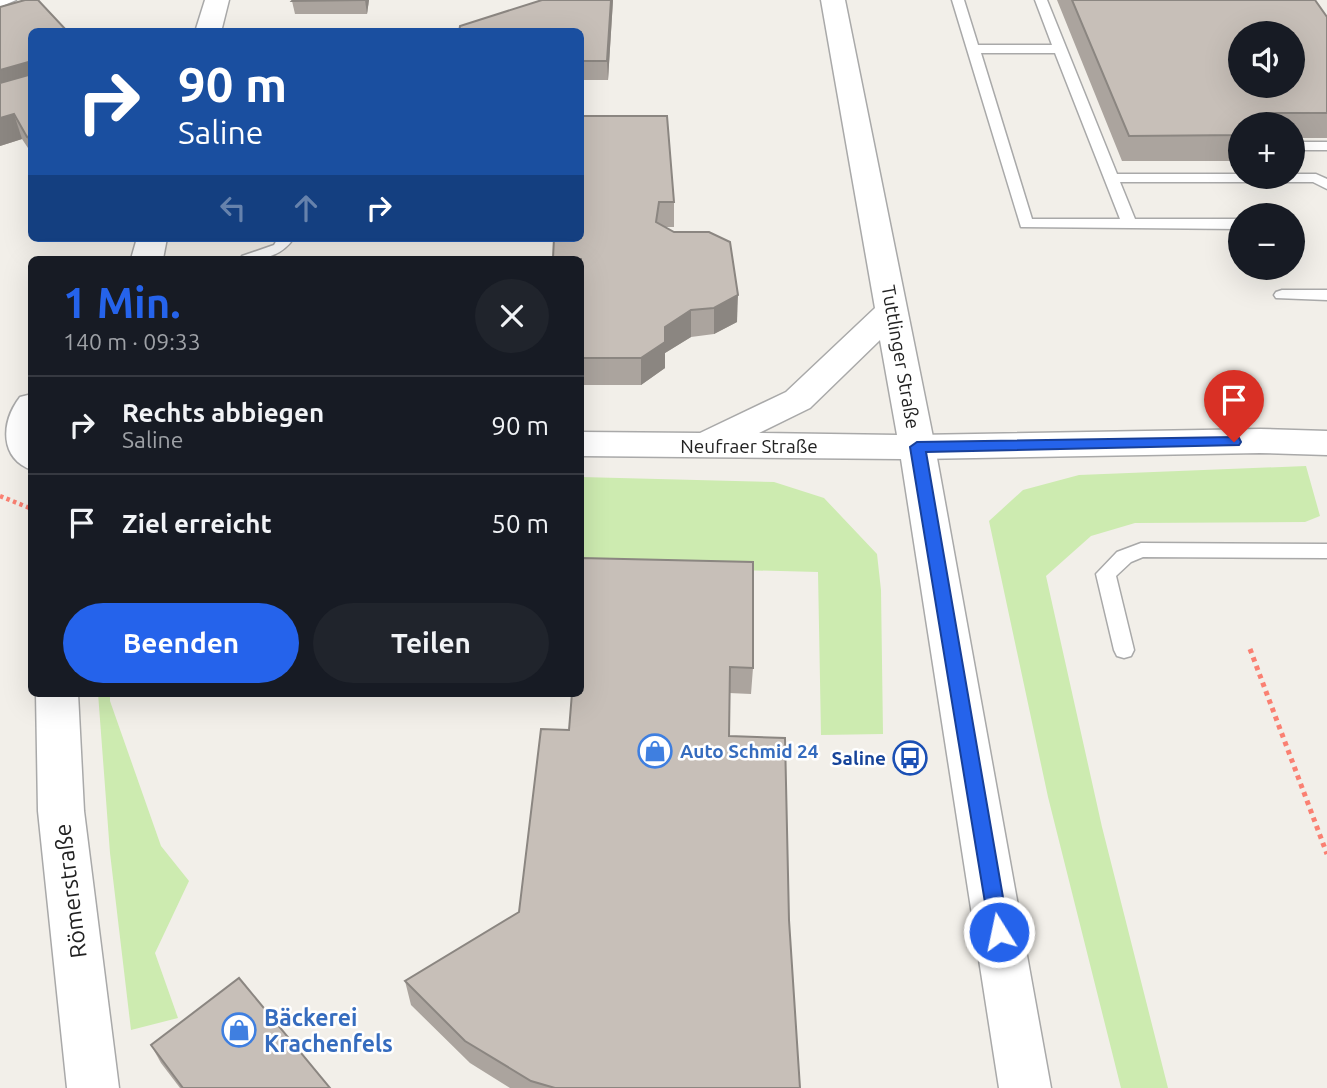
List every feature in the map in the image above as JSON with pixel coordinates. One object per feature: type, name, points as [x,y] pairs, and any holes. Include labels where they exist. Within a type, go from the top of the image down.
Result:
[{"type":"street","points":[[209,28],[217,0]]},
{"type":"street","name":"Tuttlinger Straße","points":[[833,0],[917,447],[1025,1088]]},
{"type":"street","points":[[702,446],[798,400],[892,309]]},
{"type":"street","points":[[20,406],[19,438],[22,448],[28,454]]},
{"type":"street","points":[[917,447],[1327,443]]},
{"type":"street","name":"Neufraer Straße","points":[[584,444],[917,447]]},
{"type":"street","name":"Römerstraße","points":[[57,697],[61,811],[93,1088]]},
{"type":"lane","points":[[0,3],[10,0]]},
{"type":"lane","points":[[958,0],[1026,224],[1228,224]]},
{"type":"lane","points":[[1041,0],[1129,224]]},
{"type":"lane","points":[[973,49],[1060,49]]},
{"type":"lane","points":[[1305,146],[1327,146]]},
{"type":"lane","points":[[1305,178],[1315,177],[1327,185]]},
{"type":"lane","points":[[1111,178],[1228,178]]},
{"type":"lane","points":[[256,256],[278,248],[283,242]]},
{"type":"lane","points":[[1282,295],[1327,295]]},
{"type":"lane","points":[[1124,650],[1106,574],[1124,557],[1142,550],[1327,551]]},
{"type":"path","points":[[0,496],[28,507]]},
{"type":"path","points":[[1250,649],[1327,854]]},
{"type":"green space","points":[[1306,466],[1320,516],[1305,522],[1135,523],[1091,536],[1046,576],[1102,827],[1168,1088],[1121,1088],[1048,797],[989,521],[1023,490],[1079,475]]},
{"type":"green space","points":[[584,477],[774,482],[824,498],[877,554],[881,590],[883,734],[821,735],[818,572],[584,566]]},
{"type":"green space","points":[[98,697],[110,697],[161,846],[189,881],[155,953],[178,1018],[131,1030],[110,853]]},
{"type":"building","points":[[25,0],[38,0],[64,28],[28,28],[28,62],[0,70],[0,7]]},
{"type":"building","points":[[293,0],[365,0],[292,1]]},
{"type":"building","points":[[542,0],[611,0],[607,61],[584,61],[584,28],[460,26]]},
{"type":"building","points":[[1072,0],[1315,0],[1327,17],[1327,113],[1228,112],[1228,135],[1129,136]]},
{"type":"building","points":[[28,75],[28,137],[14,114],[0,118],[0,83]]},
{"type":"building","points":[[584,116],[667,116],[674,202],[659,202],[656,222],[674,232],[709,232],[730,242],[738,295],[714,308],[691,310],[665,327],[665,342],[641,358],[584,358],[584,256],[553,256],[554,242],[584,242]]},
{"type":"building","points":[[584,558],[753,562],[753,668],[730,667],[729,736],[785,738],[789,920],[800,1088],[555,1088],[531,1081],[465,1041],[405,981],[519,912],[541,729],[569,730],[572,697],[584,697]]},
{"type":"building","name":"Bäckerei Krachenfels","points":[[239,978],[330,1088],[183,1088],[151,1045]]},
{"type":"place","name":"Auto Schmid 24","points":[[655,751]]},
{"type":"place","name":"Saline","points":[[910,758]]},
{"type":"place","name":"Bäckerei Krachenfels","points":[[239,1030]]},
{"type":"route","points":[[999,932],[917,447],[1234,442]]}]
